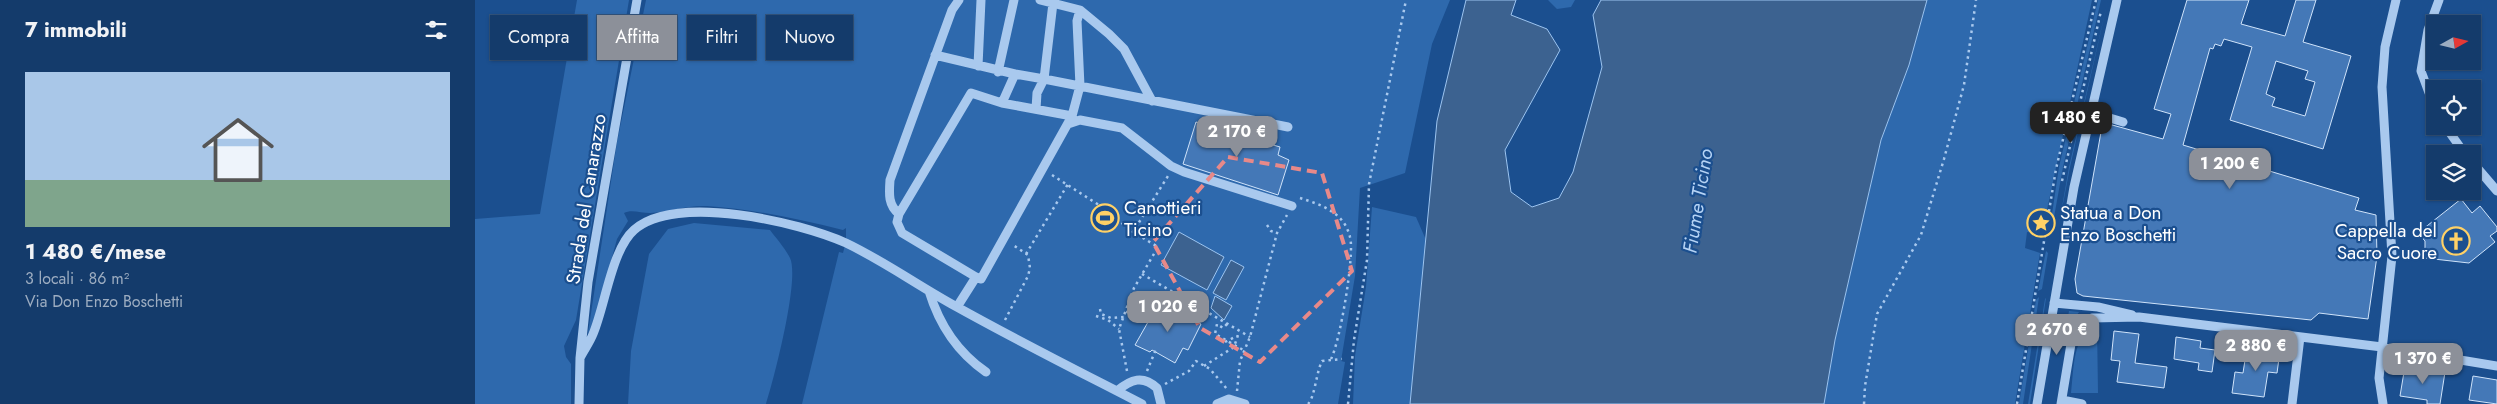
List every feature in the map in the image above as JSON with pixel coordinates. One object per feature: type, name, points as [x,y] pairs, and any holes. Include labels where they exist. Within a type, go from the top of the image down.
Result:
[{"type":"street","name":"Strada del Canarazzo","points":[[579,404],[580,358],[588,282],[637,0]]},
{"type":"street","points":[[899,214],[893,209],[891,203],[890,180],[952,10],[959,0]]},
{"type":"street","points":[[978,66],[981,0]]},
{"type":"street","points":[[998,72],[1014,0]]},
{"type":"street","points":[[1040,0],[1080,10],[1087,14],[1124,50],[1151,101]]},
{"type":"street","points":[[2037,404],[2074,187],[2117,0]]},
{"type":"street","points":[[2383,404],[2379,378],[2391,256],[2382,87],[2385,47],[2396,0]]},
{"type":"street","points":[[2426,85],[2421,71],[2427,30],[2439,0]]},
{"type":"street","points":[[1036,109],[1037,93],[1043,79],[1053,3]]},
{"type":"street","points":[[957,307],[1004,238],[1070,120],[1080,86],[1077,21],[1080,10]]},
{"type":"street","points":[[935,55],[998,72],[1289,127]]},
{"type":"street","points":[[1002,103],[1015,74]]},
{"type":"street","points":[[978,278],[902,234],[897,222],[899,214],[971,93],[1002,103],[1036,109],[1070,120],[1080,120],[1121,128],[1174,167],[1293,206]]},
{"type":"street","points":[[2091,112],[2123,122]]},
{"type":"street","points":[[2481,172],[2497,191]]},
{"type":"street","points":[[580,358],[593,335],[622,246],[633,230],[657,216],[679,212],[740,216],[793,225],[846,243],[957,307],[1142,404]]},
{"type":"street","points":[[929,291],[935,309],[953,340],[970,361],[985,372]]},
{"type":"street","points":[[2054,303],[2119,310],[2139,317]]},
{"type":"street","points":[[2082,404],[2061,402],[2072,338],[2080,324],[2092,318],[2139,317],[2382,347],[2497,366]]},
{"type":"street","points":[[2292,404],[2300,337]]},
{"type":"street","points":[[1117,391],[1130,381],[1146,380],[1157,388],[1161,404]]},
{"type":"street","points":[[1217,404],[1223,400],[1240,401]]},
{"type":"path","points":[[1348,404],[1354,340],[1367,260],[1369,184],[1406,0]]},
{"type":"path","points":[[1864,404],[1865,386],[1877,314],[1921,235],[1944,160],[1964,85],[1976,0]]},
{"type":"path","points":[[2017,404],[2057,169],[2096,0]]},
{"type":"path","points":[[1133,232],[1174,167]]},
{"type":"path","points":[[1042,169],[1068,184],[1133,232],[1158,247],[1134,288],[1119,329],[1130,381]]},
{"type":"path","points":[[1026,254],[1068,184]]},
{"type":"path","points":[[1240,401],[1237,387],[1238,368],[1250,337],[1277,233],[1298,197],[1320,205],[1339,217],[1351,238],[1344,308],[1336,350],[1331,359]]},
{"type":"path","points":[[1267,225],[1271,231],[1277,233]]},
{"type":"path","points":[[1000,330],[1028,276],[1030,268],[1026,254],[1004,238]]},
{"type":"path","points":[[2044,242],[2052,243]]},
{"type":"path","points":[[1142,274],[1250,337]]},
{"type":"path","points":[[2035,294],[2043,295]]},
{"type":"path","points":[[1100,309],[1101,314],[1110,318],[1124,316]]},
{"type":"path","points":[[1126,312],[1137,312],[1152,321]]},
{"type":"path","points":[[1096,316],[1108,320],[1119,329]]},
{"type":"path","points":[[1227,324],[1223,328],[1217,324],[1216,336],[1234,347],[1245,351]]},
{"type":"path","points":[[1204,366],[1234,347],[1241,331]]},
{"type":"path","points":[[1225,342],[1238,335]]},
{"type":"path","points":[[1146,380],[1151,358],[1156,349]]},
{"type":"path","points":[[1308,404],[1312,399],[1315,378],[1322,361],[1342,359]]},
{"type":"path","points":[[1157,388],[1189,371],[1196,361],[1221,381],[1240,401]]},
{"type":"highlighted area","points":[[1228,157],[1322,173],[1352,271],[1260,362],[1200,328],[1153,242]]},
{"type":"shaded area","points":[[577,0],[629,0],[627,15],[597,15],[597,60],[619,60],[576,320],[564,346],[566,357],[571,364],[571,404],[475,404],[475,219],[540,214],[567,60],[587,60],[587,15],[574,15]]},
{"type":"shaded area","name":"Canottieri Ticino","points":[[646,0],[1450,0],[1432,44],[1405,173],[1360,188],[1355,276],[1341,361],[1345,362],[1338,404],[802,404],[839,252],[843,253],[846,241],[846,228],[843,230],[741,209],[707,206],[650,213],[633,211],[624,213],[628,221],[617,239],[593,327],[588,333],[617,142],[634,60],[677,60],[677,15],[643,15]]},
{"type":"shaded area","points":[[1548,0],[1575,0],[1571,7],[1557,9]]},
{"type":"shaded area","points":[[1927,0],[2092,0],[2042,233],[2027,232],[2025,248],[2040,253],[2015,404],[1824,404],[1835,340],[1881,140],[1909,65]]},
{"type":"shaded area","points":[[2098,0],[2101,0],[2063,167],[2051,234],[2049,234],[2059,167]]},
{"type":"shaded area","points":[[2108,0],[2070,167],[2058,230],[2069,167]]},
{"type":"shaded area","points":[[1372,207],[1416,217],[1426,240],[1410,404],[1353,404],[1355,356],[1366,287]]},
{"type":"shaded area","points":[[694,223],[770,230],[790,258],[792,286],[789,307],[775,374],[766,404],[628,404],[631,351],[649,254],[668,229]]},
{"type":"shaded area","points":[[2046,251],[2048,253],[2042,289],[2038,291]]},
{"type":"shaded area","points":[[2039,297],[2023,404],[2019,404],[2036,300]]},
{"type":"shaded area","points":[[2045,299],[2030,404],[2028,404]]},
{"type":"shaded area","points":[[2069,311],[2079,312],[2065,333]]},
{"type":"shaded area","points":[[2097,324],[2098,393],[2071,393],[2074,364],[2079,344],[2089,329]]},
{"type":"water","name":"Fiume Ticino","points":[[1466,0],[1516,0],[1511,15],[1547,29],[1560,50],[1505,150],[1511,192],[1532,207],[1559,198],[1573,172],[1602,67],[1593,15],[1601,0],[1927,0],[1909,65],[1881,140],[1835,340],[1824,404],[1410,404],[1437,121]]},
{"type":"water","points":[[1179,232],[1224,257],[1207,290],[1161,265]]},
{"type":"water","points":[[1231,260],[1244,267],[1226,300],[1213,293]]},
{"type":"water","points":[[1215,296],[1232,306],[1224,320],[1211,308]]},
{"type":"building","points":[[2187,0],[2249,0],[2241,24],[2285,36],[2296,0],[2316,0],[2303,42],[2351,56],[2323,149],[2230,120],[2252,47],[2224,39],[2221,46],[2215,44],[2213,49],[2210,48],[2183,145],[2359,198],[2355,210],[2376,215],[2377,256],[2368,319],[2319,313],[2311,320],[2083,296],[2077,293],[2075,279],[2101,132],[2105,123],[2163,139],[2171,114],[2154,109]],"holes":[[[2276,61],[2308,71],[2305,79],[2315,82],[2305,116],[2272,106],[2275,98],[2266,94]]]},
{"type":"building","points":[[1196,122],[1280,147],[1278,155],[1289,160],[1278,195],[1183,164]]},
{"type":"building","points":[[2460,200],[2472,213],[2480,206],[2497,227],[2497,231],[2490,236],[2495,242],[2469,263],[2425,258],[2425,241],[2418,233]]},
{"type":"building","points":[[1155,302],[1201,324],[1188,350],[1183,348],[1175,363],[1152,350],[1150,352],[1135,345],[1152,315],[1149,313]]},
{"type":"building","points":[[2114,331],[2139,334],[2135,363],[2167,367],[2164,388],[2117,382],[2120,361],[2111,360]]},
{"type":"building","points":[[2176,337],[2201,341],[2200,348],[2215,350],[2212,372],[2198,370],[2199,363],[2174,359]]},
{"type":"building","points":[[2247,347],[2280,351],[2277,373],[2268,372],[2264,397],[2232,393],[2235,372],[2243,373]]},
{"type":"building","points":[[2405,366],[2445,372],[2440,404],[2427,404],[2427,400],[2400,396]]},
{"type":"building","points":[[2473,376],[2497,380],[2497,404],[2469,400]]},
{"type":"place","name":"Canottieri Ticino","points":[[1105,218]]},
{"type":"place","name":"Statua a Don Enzo Boschetti","points":[[2041,223]]},
{"type":"place","name":"Cappella del Sacro Cuore","points":[[2456,241]]}]
